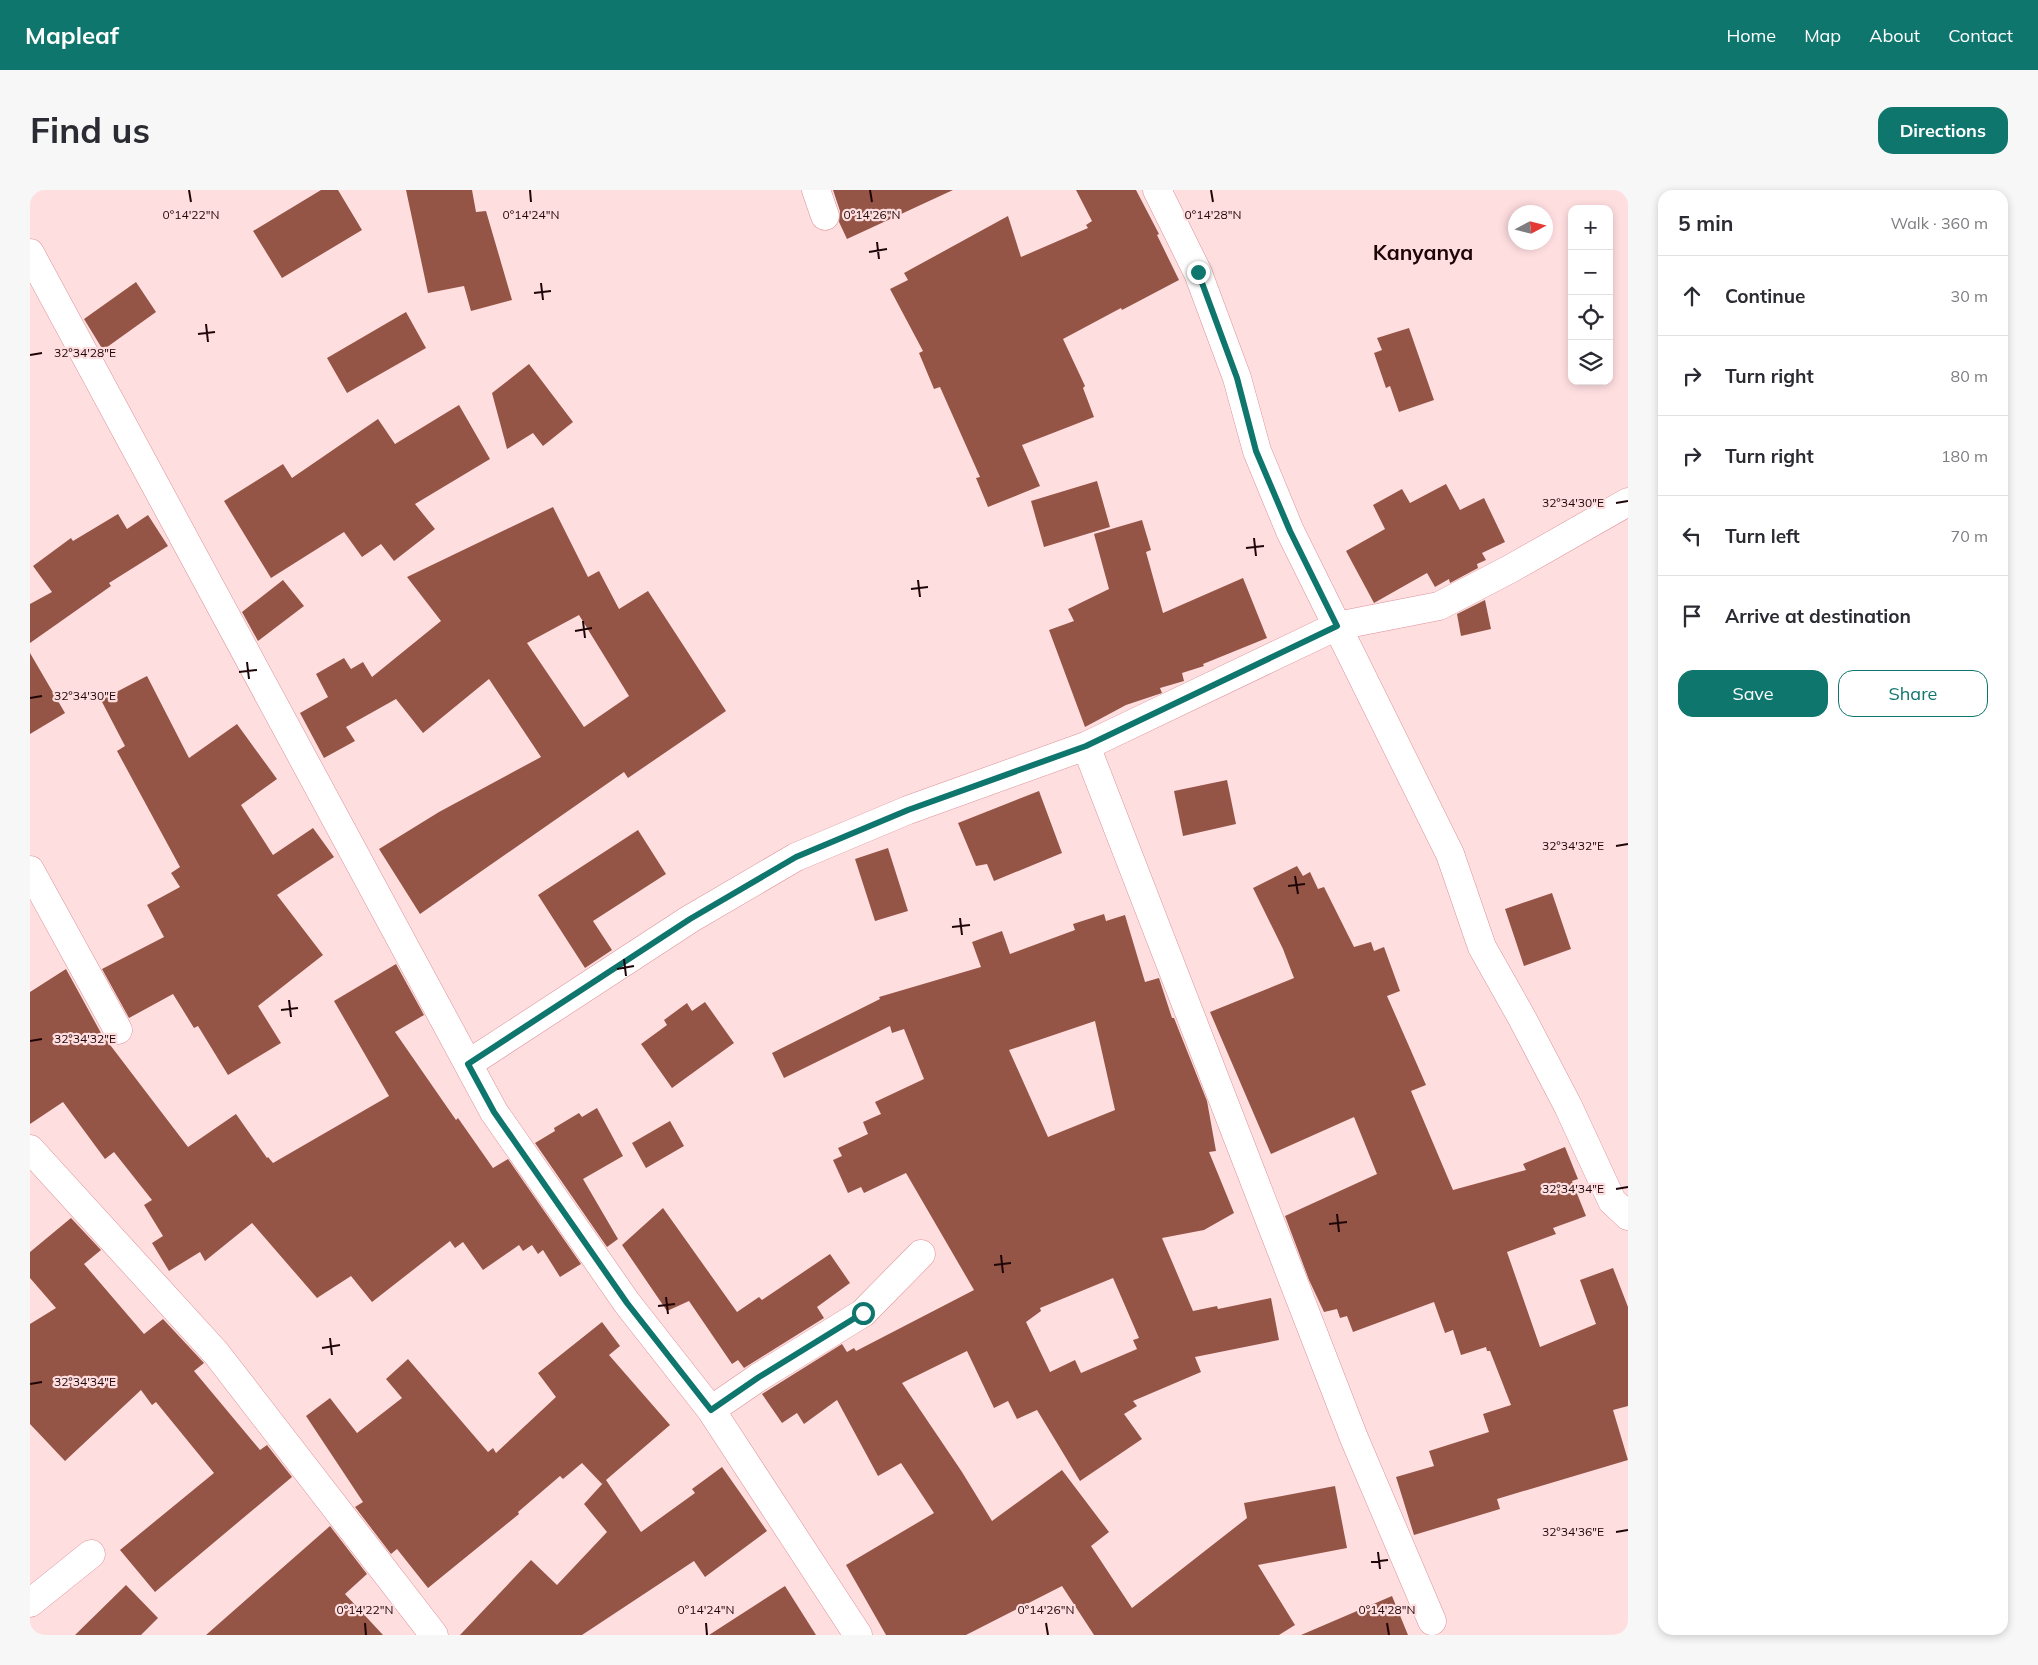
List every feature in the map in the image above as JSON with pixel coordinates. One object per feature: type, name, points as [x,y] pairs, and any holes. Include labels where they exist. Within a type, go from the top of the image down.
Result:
[{"type":"street","points":[[816,190],[825,216]]},
{"type":"street","points":[[1157,190],[1198,272],[1237,378],[1256,451],[1290,531],[1450,854],[1482,947],[1568,1106],[1612,1201],[1628,1216]]},
{"type":"street","points":[[30,253],[494,1112],[627,1303],[711,1410],[858,1635]]},
{"type":"street","points":[[468,1064],[690,919],[796,857],[908,810],[1086,746],[1337,626],[1439,606],[1510,569],[1628,502]]},
{"type":"street","points":[[1086,746],[1354,1438],[1432,1621]]},
{"type":"street","points":[[30,870],[118,1030]]},
{"type":"street","points":[[30,1149],[216,1353],[434,1635]]},
{"type":"street","points":[[711,1410],[759,1377],[863,1313],[921,1254]]},
{"type":"street","points":[[30,1603],[91,1554]]},
{"type":"building","points":[[321,190],[338,190],[362,230],[282,278],[253,231]]},
{"type":"building","points":[[406,190],[472,190],[476,212],[486,211],[512,300],[471,311],[464,286],[428,293]]},
{"type":"building","points":[[833,190],[953,190],[847,239],[839,222],[840,211]]},
{"type":"building","points":[[1076,190],[1136,190],[1159,234],[1157,235],[1179,280],[1063,339],[1085,386],[1083,388],[1094,417],[1022,445],[1040,486],[988,507],[976,478],[980,477],[940,387],[934,389],[919,353],[923,351],[890,289],[908,280],[904,273],[1008,216],[1021,257],[1088,228],[1086,225],[1092,221]]},
{"type":"building","points":[[136,282],[156,312],[103,350],[84,319]]},
{"type":"building","points":[[406,312],[426,348],[347,393],[327,358]]},
{"type":"building","points":[[1409,328],[1434,400],[1399,412],[1390,386],[1386,388],[1374,353],[1382,350],[1377,338]]},
{"type":"building","points":[[529,364],[573,422],[543,446],[533,433],[507,449],[492,393]]},
{"type":"building","points":[[459,405],[490,459],[415,504],[435,529],[394,561],[381,544],[362,557],[344,532],[271,578],[224,501],[283,464],[292,478],[378,419],[395,444]]},
{"type":"building","points":[[1097,481],[1110,527],[1044,547],[1031,501]]},
{"type":"building","points":[[1446,484],[1460,510],[1484,498],[1505,542],[1482,553],[1486,560],[1477,564],[1478,568],[1450,583],[1449,579],[1435,587],[1427,573],[1374,603],[1346,551],[1385,529],[1373,505],[1402,489],[1410,503]]},
{"type":"building","points":[[553,507],[588,577],[599,571],[619,609],[648,591],[726,711],[628,778],[624,772],[420,914],[379,849],[439,812],[541,757],[489,679],[423,733],[396,699],[346,727],[355,741],[324,758],[300,713],[328,697],[316,674],[344,658],[351,669],[363,662],[372,677],[441,621],[407,577]],"holes":[[[579,615],[629,696],[584,727],[527,643]]]},
{"type":"building","points":[[118,514],[127,529],[148,515],[168,546],[109,583],[111,586],[30,643],[30,604],[52,592],[33,566],[71,538],[73,541]]},
{"type":"building","points":[[1142,520],[1151,550],[1146,552],[1163,613],[1243,578],[1267,638],[1203,664],[1204,666],[1182,673],[1184,681],[1160,688],[1162,693],[1126,705],[1085,727],[1049,630],[1074,621],[1068,609],[1109,589],[1094,534]]},
{"type":"building","points":[[283,580],[304,606],[258,641],[242,612]]},
{"type":"building","points":[[1485,600],[1491,629],[1461,636],[1457,614]]},
{"type":"building","points":[[30,653],[65,713],[30,734]]},
{"type":"building","points":[[147,676],[189,758],[237,724],[277,779],[241,805],[273,855],[313,828],[334,857],[277,895],[323,955],[258,1006],[281,1043],[228,1075],[198,1026],[194,1028],[173,994],[129,1018],[102,969],[164,937],[147,905],[180,887],[171,873],[180,867],[117,751],[125,746],[101,700]]},
{"type":"building","points":[[1227,780],[1236,824],[1183,836],[1174,791]]},
{"type":"building","points":[[1039,791],[1062,853],[994,881],[987,864],[976,866],[958,823]]},
{"type":"building","points":[[638,830],[666,874],[593,921],[612,950],[585,968],[538,895]]},
{"type":"building","points":[[888,848],[908,911],[875,921],[855,859]]},
{"type":"building","points":[[1297,866],[1303,876],[1310,872],[1318,889],[1324,887],[1354,947],[1371,942],[1374,951],[1384,947],[1400,991],[1387,996],[1426,1085],[1411,1091],[1453,1190],[1526,1170],[1523,1164],[1565,1147],[1578,1179],[1572,1181],[1586,1216],[1553,1228],[1556,1234],[1507,1252],[1540,1347],[1596,1324],[1580,1280],[1613,1268],[1628,1307],[1628,1406],[1613,1410],[1628,1460],[1497,1499],[1500,1509],[1414,1535],[1396,1477],[1434,1466],[1429,1451],[1489,1432],[1483,1414],[1511,1405],[1490,1351],[1487,1351],[1486,1347],[1461,1355],[1453,1330],[1445,1333],[1434,1302],[1353,1332],[1347,1316],[1340,1318],[1337,1309],[1324,1312],[1309,1280],[1285,1216],[1377,1174],[1354,1117],[1271,1154],[1210,1012],[1294,978],[1283,949],[1253,888]]},
{"type":"building","points":[[1552,893],[1571,949],[1524,966],[1505,909]]},
{"type":"building","points":[[1104,914],[1106,921],[1125,915],[1145,982],[1159,978],[1172,1018],[1174,1018],[1207,1101],[1216,1151],[1209,1152],[1234,1213],[1204,1230],[1162,1238],[1193,1311],[1217,1306],[1218,1309],[1271,1298],[1279,1340],[1195,1357],[1201,1372],[1133,1401],[1137,1406],[1124,1414],[1142,1439],[1080,1481],[1037,1410],[1017,1419],[1008,1401],[994,1408],[967,1351],[902,1383],[962,1472],[992,1521],[1062,1470],[1109,1532],[1091,1546],[1132,1608],[1247,1518],[1244,1503],[1335,1486],[1347,1548],[1258,1565],[1295,1625],[1279,1635],[1094,1635],[1062,1586],[966,1635],[886,1635],[846,1565],[934,1513],[901,1463],[878,1476],[837,1400],[804,1424],[797,1413],[782,1423],[762,1394],[842,1344],[847,1352],[854,1348],[856,1351],[974,1290],[906,1173],[864,1193],[861,1187],[848,1193],[833,1160],[842,1156],[838,1148],[868,1134],[863,1122],[881,1114],[875,1102],[924,1079],[904,1029],[892,1033],[890,1026],[784,1078],[772,1053],[880,999],[879,997],[981,967],[972,942],[1002,931],[1010,954],[1075,930],[1073,924]],"holes":[[[1095,1021],[1115,1110],[1048,1137],[1009,1050]],[[1113,1278],[1139,1338],[1133,1340],[1137,1349],[1081,1373],[1075,1360],[1050,1372],[1026,1322],[1041,1311],[1040,1308]]]},
{"type":"building","points":[[396,964],[424,1015],[395,1032],[456,1120],[458,1118],[493,1168],[508,1159],[581,1264],[560,1277],[543,1250],[538,1254],[532,1245],[523,1251],[519,1245],[483,1270],[463,1242],[455,1248],[450,1241],[372,1302],[351,1276],[317,1298],[252,1223],[205,1261],[200,1252],[169,1271],[152,1243],[163,1236],[144,1205],[152,1200],[114,1152],[105,1159],[63,1102],[30,1124],[30,992],[66,969],[101,1033],[188,1147],[236,1114],[267,1158],[273,1163],[389,1096],[334,1001]]},
{"type":"building","points":[[705,1002],[734,1043],[672,1088],[641,1044],[667,1025],[664,1020],[687,1003],[692,1011]]},
{"type":"building","points":[[597,1108],[623,1156],[583,1179],[618,1239],[607,1247],[535,1143],[555,1131],[554,1128],[579,1113],[582,1117]]},
{"type":"building","points":[[670,1121],[684,1146],[646,1168],[632,1143]]},
{"type":"building","points":[[663,1208],[737,1312],[759,1297],[762,1300],[830,1254],[850,1283],[817,1307],[824,1318],[744,1368],[738,1360],[732,1364],[689,1301],[667,1311],[622,1245]]},
{"type":"building","points":[[71,1218],[101,1250],[84,1264],[144,1334],[163,1319],[204,1363],[194,1371],[260,1450],[267,1445],[292,1477],[155,1592],[120,1550],[214,1473],[156,1402],[152,1405],[141,1390],[65,1461],[30,1424],[30,1324],[56,1308],[30,1278],[30,1252]]},
{"type":"building","points":[[602,1322],[620,1346],[609,1355],[670,1425],[606,1480],[641,1532],[695,1493],[692,1489],[722,1467],[767,1531],[705,1577],[694,1561],[582,1635],[460,1635],[531,1560],[557,1585],[607,1532],[584,1504],[604,1482],[602,1484],[582,1463],[563,1479],[560,1476],[518,1512],[519,1514],[428,1588],[397,1549],[391,1554],[355,1507],[363,1502],[306,1416],[330,1398],[357,1433],[402,1398],[386,1379],[408,1359],[488,1452],[493,1448],[496,1453],[556,1397],[538,1373]]},
{"type":"building","points":[[330,1526],[367,1574],[345,1594],[383,1635],[206,1635]]},
{"type":"building","points":[[126,1585],[158,1618],[141,1635],[75,1635]]},
{"type":"building","points":[[785,1586],[816,1635],[709,1635]]},
{"type":"building","points":[[1392,1596],[1408,1635],[1301,1635]]},
{"type":"district","name":"Kanyanya","points":[[1423,253]]},
{"type":"route","points":[[863,1313],[759,1377],[711,1410],[627,1303],[494,1112],[468,1064],[690,919],[796,857],[908,810],[1086,746],[1337,626],[1290,531],[1256,451],[1237,378],[1198,272]]}]
